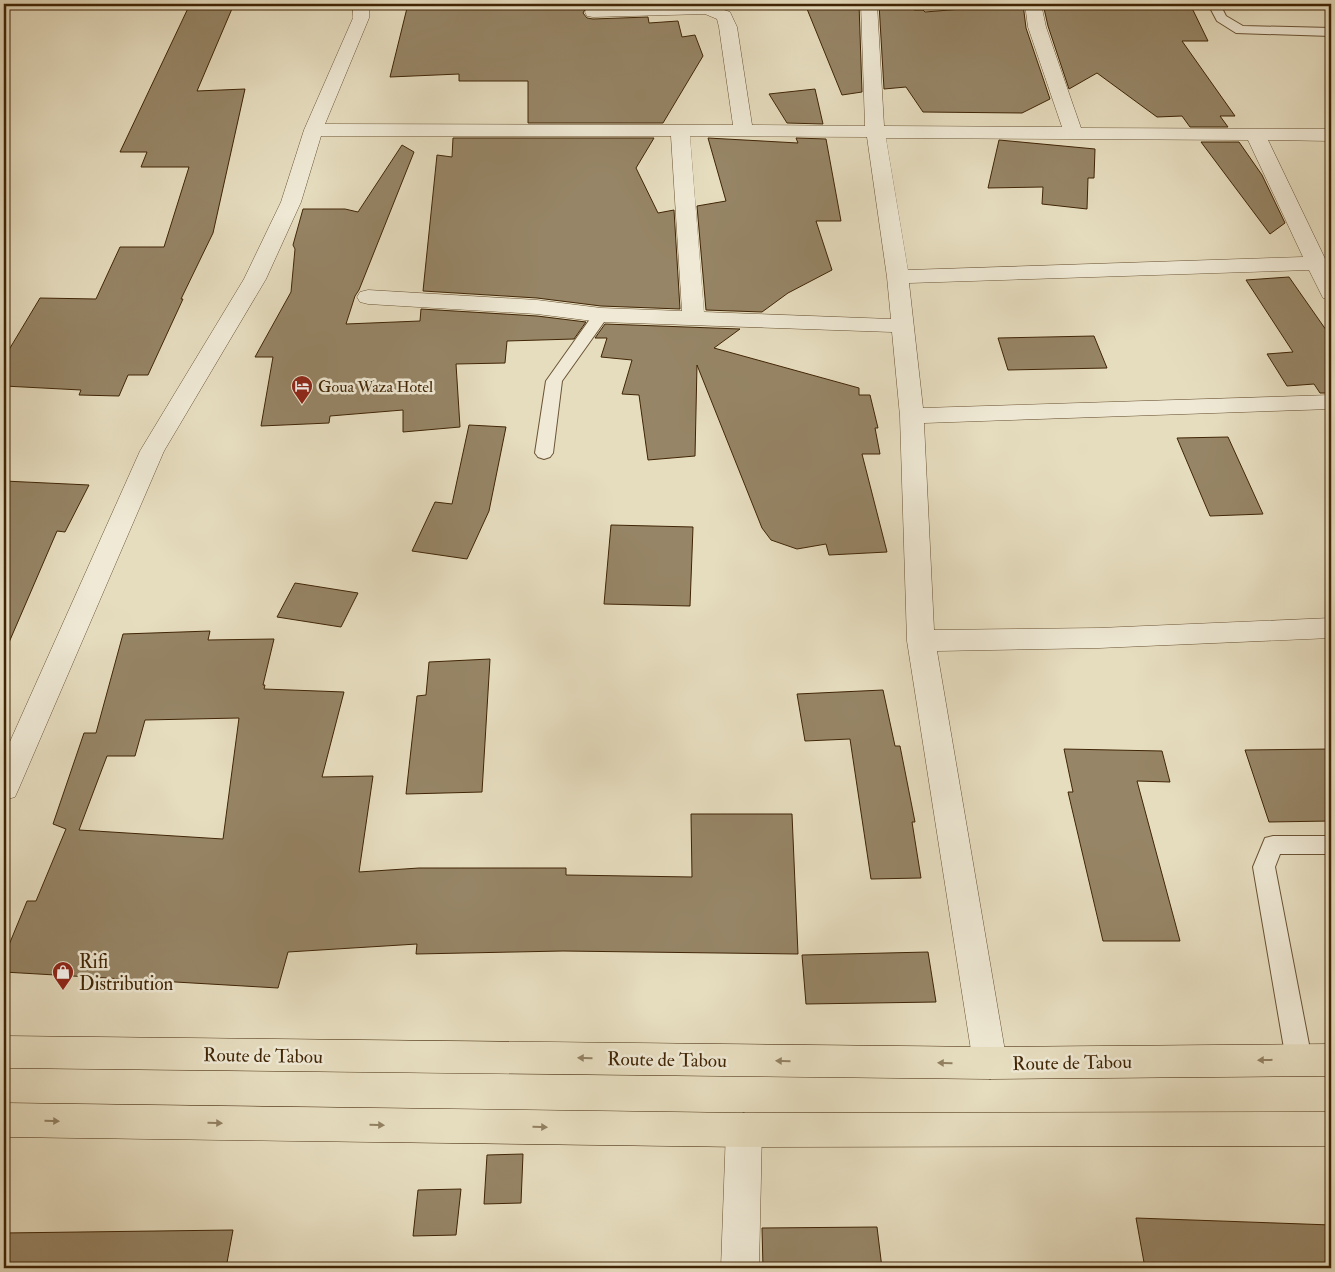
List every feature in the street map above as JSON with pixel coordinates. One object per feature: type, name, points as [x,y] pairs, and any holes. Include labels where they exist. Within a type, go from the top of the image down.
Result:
[{"type":"main road","name":"Route de Tabou","points":[[4,1052],[990,1063],[1315,1060]]},
{"type":"main road","points":[[4,1120],[744,1130],[1331,1129]]},
{"type":"street","points":[[4,788],[152,452],[255,279],[291,202],[314,130],[361,18],[361,4]]},
{"type":"street","points":[[869,4],[875,131],[898,277],[912,416],[921,641],[990,1063]]},
{"type":"street","points":[[1033,4],[1037,27],[1072,132]]},
{"type":"street","points":[[593,12],[707,9],[724,16],[728,27],[743,130]]},
{"type":"street","points":[[314,130],[743,130],[1331,135]]},
{"type":"street","points":[[680,130],[693,318]]},
{"type":"street","points":[[1255,134],[1331,293]]},
{"type":"street","points":[[898,277],[1317,263]]},
{"type":"street","points":[[368,297],[537,307],[601,315],[903,326]]},
{"type":"street","points":[[912,416],[1331,402]]},
{"type":"street","points":[[921,641],[1099,638],[1331,628]]},
{"type":"street","points":[[740,1268],[744,1130]]},
{"type":"lane","points":[[1214,4],[1221,18],[1240,30],[1331,32]]},
{"type":"lane","points":[[544,453],[554,381],[601,315]]},
{"type":"lane","points":[[1315,1060],[1264,867],[1273,845],[1331,845]]},
{"type":"building","points":[[190,4],[234,4],[197,91],[245,89],[213,233],[181,299],[183,299],[148,375],[128,375],[119,396],[79,395],[81,390],[4,386],[4,358],[40,298],[96,299],[120,247],[164,247],[189,167],[141,167],[147,152],[120,152]]},
{"type":"building","points":[[541,4],[627,4],[587,6],[583,13],[587,18],[593,19],[648,17],[649,23],[678,21],[682,37],[695,35],[703,56],[663,123],[528,123],[528,81],[459,81],[459,74],[390,77],[407,8],[541,8]]},
{"type":"building","points":[[805,4],[859,4],[862,92],[842,95]]},
{"type":"building","points":[[879,4],[910,4],[914,10],[923,10],[925,12],[1023,4],[1026,28],[1050,99],[1022,113],[923,112],[906,87],[884,89]]},
{"type":"building","points":[[1043,4],[1190,4],[1208,41],[1182,41],[1235,116],[1220,116],[1228,127],[1190,127],[1182,116],[1157,117],[1097,73],[1069,89],[1048,26]]},
{"type":"building","points":[[815,89],[823,124],[787,123],[769,94]]},
{"type":"building","points":[[453,138],[654,138],[636,168],[658,213],[674,210],[680,309],[601,306],[537,298],[423,291],[437,155],[452,157]]},
{"type":"building","points":[[708,138],[798,143],[796,138],[826,139],[841,221],[816,221],[832,270],[788,293],[762,312],[706,310],[697,206],[726,201]]},
{"type":"building","points":[[999,140],[1095,149],[1094,178],[1088,178],[1087,209],[1042,204],[1043,187],[988,188]]},
{"type":"building","points":[[1201,142],[1239,142],[1262,175],[1285,223],[1270,234]]},
{"type":"building","points":[[402,145],[414,152],[355,296],[346,324],[420,321],[421,309],[537,316],[586,322],[574,339],[507,341],[505,363],[456,364],[460,427],[403,432],[403,410],[330,416],[329,423],[261,426],[273,357],[255,357],[291,292],[295,249],[293,245],[303,209],[345,209],[358,212]]},
{"type":"building","points":[[1289,277],[1331,337],[1331,393],[1320,393],[1314,384],[1287,386],[1267,354],[1293,352],[1246,280]]},
{"type":"building","points":[[605,324],[740,329],[714,348],[859,388],[859,395],[870,395],[878,428],[875,428],[880,454],[862,454],[887,552],[829,555],[826,544],[797,549],[771,540],[762,528],[697,365],[695,456],[648,460],[639,395],[622,394],[632,360],[601,357],[607,338],[595,338]]},
{"type":"building","points":[[1094,336],[1107,368],[1008,370],[998,338]]},
{"type":"building","points":[[469,425],[506,427],[489,511],[467,559],[412,551],[435,502],[452,504]]},
{"type":"building","points":[[1228,437],[1263,514],[1210,516],[1177,438]]},
{"type":"building","points":[[4,481],[89,485],[65,532],[57,531],[4,654]]},
{"type":"building","points":[[611,525],[693,527],[690,606],[604,604]]},
{"type":"building","points":[[295,583],[358,593],[341,627],[277,617]]},
{"type":"building","points":[[210,631],[208,640],[274,639],[263,685],[265,685],[264,689],[344,692],[322,777],[373,776],[359,872],[419,868],[566,868],[566,875],[692,877],[691,814],[792,814],[798,954],[563,951],[416,954],[417,944],[288,952],[278,988],[4,972],[4,957],[27,901],[36,901],[66,829],[53,824],[84,733],[96,733],[123,634]],"holes":[[[239,718],[223,839],[79,830],[107,756],[135,756],[145,720]]]},
{"type":"building","points":[[490,659],[482,792],[406,794],[417,696],[426,695],[429,662]]},
{"type":"building","points":[[883,690],[895,746],[900,746],[915,822],[912,822],[921,878],[871,879],[850,739],[805,741],[797,694]]},
{"type":"building","points":[[1064,749],[1162,751],[1170,782],[1137,781],[1180,941],[1103,941],[1068,792],[1073,792]]},
{"type":"building","points":[[1331,749],[1331,821],[1269,822],[1245,750]]},
{"type":"building","points":[[928,952],[936,1002],[806,1004],[802,955]]},
{"type":"building","points":[[523,1154],[521,1203],[484,1204],[487,1155]]},
{"type":"building","points":[[461,1189],[456,1235],[413,1236],[418,1190]]},
{"type":"building","points":[[1136,1218],[1331,1225],[1331,1268],[1145,1268]]},
{"type":"building","points":[[877,1227],[882,1268],[763,1268],[762,1228]]},
{"type":"building","points":[[233,1230],[226,1268],[4,1268],[4,1233]]},
{"type":"place","name":"Goua Waza Hotel","points":[[302,405]]},
{"type":"place","name":"Rifi Distribution","points":[[63,991]]}]
